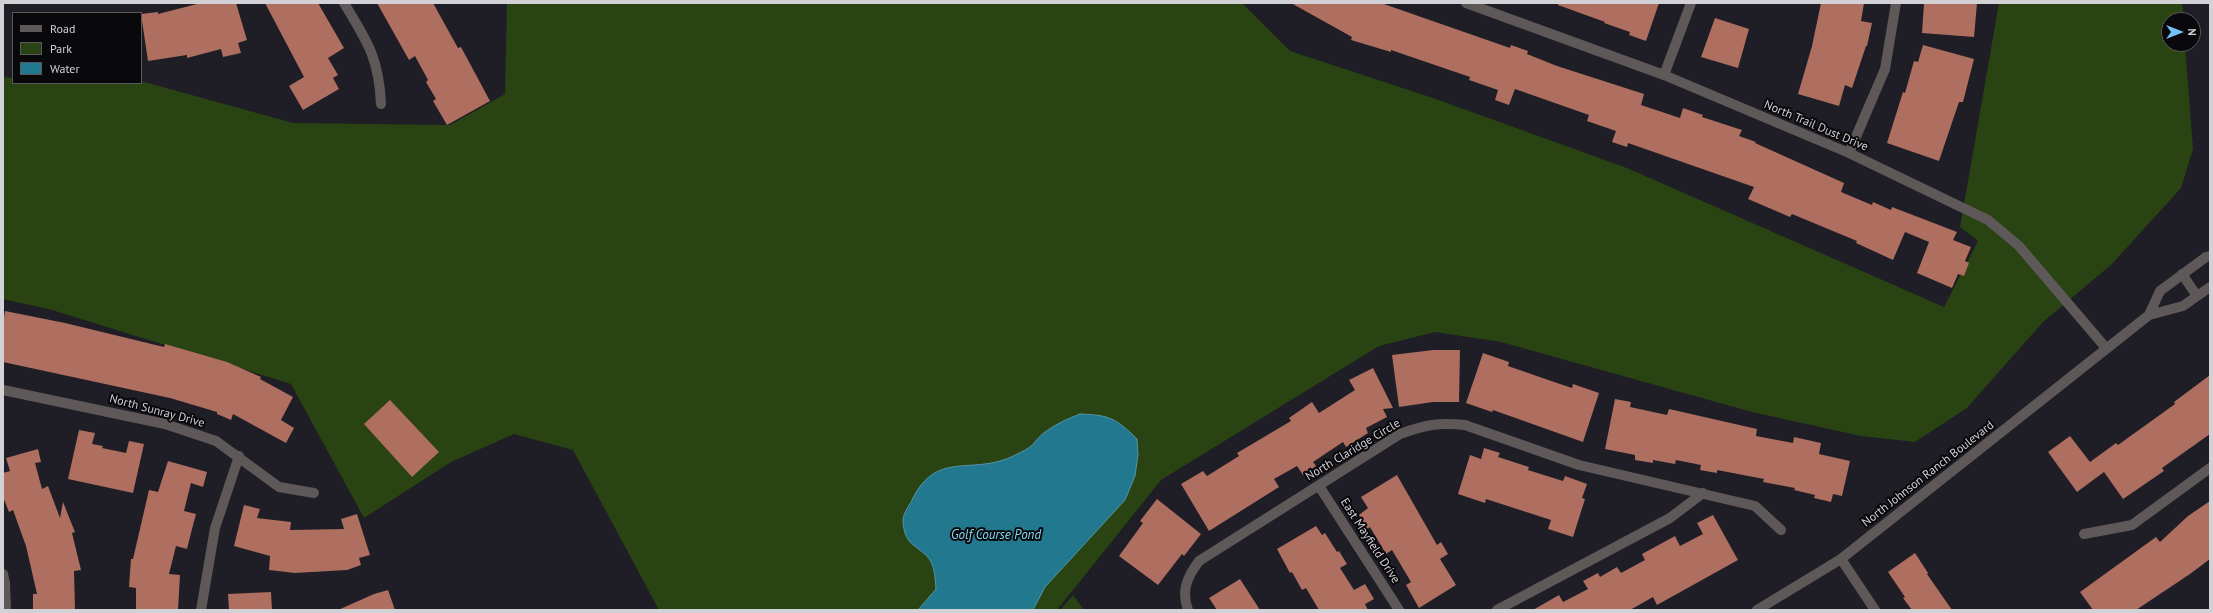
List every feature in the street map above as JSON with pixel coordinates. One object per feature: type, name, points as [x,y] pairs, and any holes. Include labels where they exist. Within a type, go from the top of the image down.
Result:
[{"type":"street","points":[[344,3],[372,50],[380,80],[381,104]]},
{"type":"street","name":"North Trail Dust Drive","points":[[1466,3],[1664,75],[1849,153],[1988,220],[2019,246],[2106,348]]},
{"type":"street","points":[[1664,75],[1692,3]]},
{"type":"street","points":[[1849,153],[1885,69],[1896,3]]},
{"type":"street","points":[[2149,314],[2160,291],[2206,257],[2210,256]]},
{"type":"street","points":[[2182,274],[2198,296]]},
{"type":"street","points":[[2149,314],[2183,306],[2210,287]]},
{"type":"street","name":"North Johnson Ranch Boulevard","points":[[1757,610],[1841,559],[2149,314]]},
{"type":"street","name":"North Sunray Drive","points":[[3,390],[166,424],[216,441],[239,456],[279,487],[314,493]]},
{"type":"street","name":"North Claridge Circle","points":[[1188,610],[1184,587],[1191,572],[1199,561],[1400,434],[1427,424],[1445,423],[1465,425],[1580,465],[1755,506],[1781,530]]},
{"type":"street","points":[[201,610],[206,573],[215,528],[239,456]]},
{"type":"street","points":[[2084,534],[2132,525],[2210,468]]},
{"type":"street","name":"East Mayfield Drive","points":[[1319,486],[1400,610]]},
{"type":"street","points":[[1497,610],[1670,518],[1703,493]]},
{"type":"street","points":[[1841,559],[1875,610]]},
{"type":"street","points":[[4,578],[6,610]]},
{"type":"street","points":[[1516,601],[1520,610]]},
{"type":"green space","points":[[507,3],[1242,3],[1290,51],[1433,98],[1627,168],[1944,307],[1978,241],[1960,227],[1999,3],[2182,3],[2183,12],[2161,12],[2161,52],[2186,52],[2193,149],[2181,188],[2112,264],[2043,322],[1967,408],[1915,442],[1861,436],[1752,412],[1501,342],[1435,332],[1379,346],[1161,480],[1057,610],[659,610],[573,450],[514,434],[451,462],[364,518],[291,384],[52,310],[3,299],[3,77],[12,78],[12,84],[142,84],[142,81],[293,123],[450,125],[505,94]]},
{"type":"green space","points":[[1073,595],[1084,610],[1060,610]]},
{"type":"water","name":"Golf Course Pond","points":[[1080,414],[1098,415],[1112,419],[1123,426],[1137,439],[1138,455],[1135,476],[1125,500],[1045,587],[1033,610],[918,610],[936,589],[935,575],[931,562],[926,555],[907,539],[903,519],[906,511],[922,485],[932,475],[943,469],[956,466],[996,462],[1011,457],[1030,447],[1043,434],[1053,427]]},
{"type":"building","points":[[201,3],[236,3],[247,40],[238,43],[241,53],[223,57],[221,49],[187,58],[187,55],[148,61],[142,14],[158,12],[158,14]]},
{"type":"building","points":[[265,3],[318,3],[344,48],[328,58],[338,75],[333,78],[339,89],[303,110],[289,86],[304,77]]},
{"type":"building","points":[[377,3],[433,3],[458,48],[461,47],[490,101],[447,125],[433,101],[436,99],[426,82],[428,80],[415,56],[409,60]]},
{"type":"building","points":[[1291,3],[1381,3],[1510,48],[1511,45],[1528,51],[1527,54],[1557,66],[1644,94],[1641,105],[1680,118],[1683,108],[1703,115],[1702,117],[1742,130],[1739,136],[1756,142],[1755,143],[1844,183],[1841,192],[1872,205],[1873,202],[1891,210],[1892,207],[1957,232],[1953,240],[1971,247],[1965,261],[1969,263],[1964,276],[1958,274],[1952,288],[1917,273],[1929,242],[1905,232],[1893,260],[1856,243],[1857,241],[1792,214],[1790,217],[1748,199],[1754,187],[1628,143],[1627,147],[1612,142],[1616,131],[1587,121],[1589,115],[1515,89],[1509,105],[1495,100],[1498,90],[1469,80],[1470,77],[1391,50],[1391,52],[1351,40],[1352,37]]},
{"type":"building","points":[[1558,3],[1659,3],[1646,41],[1629,35],[1630,32],[1558,5]]},
{"type":"building","points":[[1821,3],[1864,3],[1861,21],[1872,23],[1867,46],[1852,88],[1845,85],[1839,106],[1798,94],[1812,46]]},
{"type":"building","points":[[1924,3],[1977,3],[1974,37],[1922,33]]},
{"type":"building","points":[[1715,18],[1749,29],[1738,68],[1701,57]]},
{"type":"building","points":[[1923,45],[1974,59],[1963,102],[1959,102],[1939,161],[1887,143],[1903,92],[1905,93],[1914,61],[1918,62]]},
{"type":"building","points":[[5,311],[65,323],[164,347],[165,344],[227,362],[261,377],[260,379],[293,397],[281,420],[294,428],[286,443],[233,414],[231,420],[217,414],[217,412],[170,398],[3,362],[3,324]]},
{"type":"building","points":[[1433,350],[1460,350],[1459,402],[1433,402],[1399,407],[1392,355]]},
{"type":"building","points":[[1483,353],[1509,362],[1508,366],[1557,383],[1572,388],[1573,384],[1599,393],[1583,442],[1493,410],[1492,412],[1466,403]]},
{"type":"building","points":[[1373,368],[1393,408],[1383,409],[1387,417],[1366,428],[1368,433],[1346,447],[1343,442],[1313,462],[1316,466],[1303,475],[1297,466],[1274,479],[1279,487],[1209,531],[1181,484],[1203,471],[1207,476],[1239,456],[1237,453],[1291,421],[1289,418],[1312,402],[1319,413],[1355,390],[1349,380]]},
{"type":"building","points":[[2210,375],[2210,434],[2162,468],[2164,471],[2123,499],[2104,472],[2077,492],[2048,452],[2070,436],[2090,462],[2116,443],[2118,445],[2175,404],[2174,402]]},
{"type":"building","points":[[1615,399],[1631,402],[1630,407],[1667,415],[1669,409],[1757,429],[1756,436],[1793,443],[1794,437],[1821,443],[1819,454],[1850,461],[1842,496],[1833,494],[1831,502],[1814,498],[1815,495],[1794,490],[1795,488],[1763,482],[1764,479],[1717,470],[1717,473],[1700,470],[1701,465],[1676,460],[1675,464],[1653,460],[1653,463],[1635,460],[1635,455],[1605,449]]},
{"type":"building","points":[[390,400],[439,452],[412,477],[364,424]]},
{"type":"building","points":[[79,430],[95,433],[92,444],[103,446],[102,448],[126,453],[129,441],[144,444],[133,493],[68,479]]},
{"type":"building","points":[[1484,448],[1500,453],[1498,457],[1529,467],[1528,470],[1563,481],[1565,476],[1587,484],[1582,498],[1585,499],[1573,537],[1548,529],[1551,520],[1486,499],[1485,503],[1458,494],[1470,455],[1481,459]]},
{"type":"building","points":[[38,449],[41,462],[35,463],[42,489],[48,486],[60,518],[63,502],[75,532],[72,533],[81,570],[74,571],[75,610],[33,610],[33,594],[37,594],[26,546],[13,510],[9,512],[3,497],[3,473],[10,471],[6,458]]},
{"type":"building","points":[[168,461],[207,472],[203,487],[191,483],[184,511],[196,514],[187,549],[176,546],[169,574],[180,575],[178,610],[136,610],[136,588],[129,587],[131,559],[133,559],[149,490],[158,492]]},
{"type":"building","points":[[1397,475],[1437,545],[1441,542],[1448,554],[1440,559],[1456,585],[1419,608],[1406,585],[1411,582],[1392,550],[1386,554],[1370,527],[1367,529],[1359,515],[1368,508],[1361,497]]},
{"type":"building","points":[[1157,499],[1201,534],[1184,556],[1182,554],[1158,585],[1119,556],[1143,523],[1140,521]]},
{"type":"building","points":[[2210,501],[2210,559],[2136,610],[2093,610],[2080,592],[2156,537],[2160,542],[2188,516]]},
{"type":"building","points":[[244,505],[260,509],[257,518],[291,522],[290,530],[344,529],[341,519],[357,514],[370,555],[359,558],[361,565],[347,570],[295,573],[269,570],[270,556],[234,546]]},
{"type":"building","points":[[1713,515],[1738,560],[1657,605],[1653,597],[1630,610],[1533,610],[1559,595],[1563,602],[1588,589],[1583,581],[1598,573],[1600,577],[1617,567],[1621,573],[1645,560],[1642,554],[1675,536],[1680,546],[1703,534],[1697,523]]},
{"type":"building","points":[[1316,526],[1322,535],[1325,533],[1337,552],[1339,551],[1347,564],[1340,568],[1354,590],[1365,584],[1374,599],[1365,604],[1368,610],[1319,610],[1306,588],[1302,590],[1292,572],[1290,573],[1277,549]]},
{"type":"building","points":[[1915,553],[1928,573],[1927,574],[1952,610],[1912,610],[1903,598],[1905,597],[1888,572]]},
{"type":"building","points":[[1240,579],[1260,610],[1217,610],[1209,598]]},
{"type":"building","points":[[388,590],[395,610],[338,610],[374,594]]},
{"type":"building","points":[[271,592],[272,610],[229,610],[228,594]]}]
